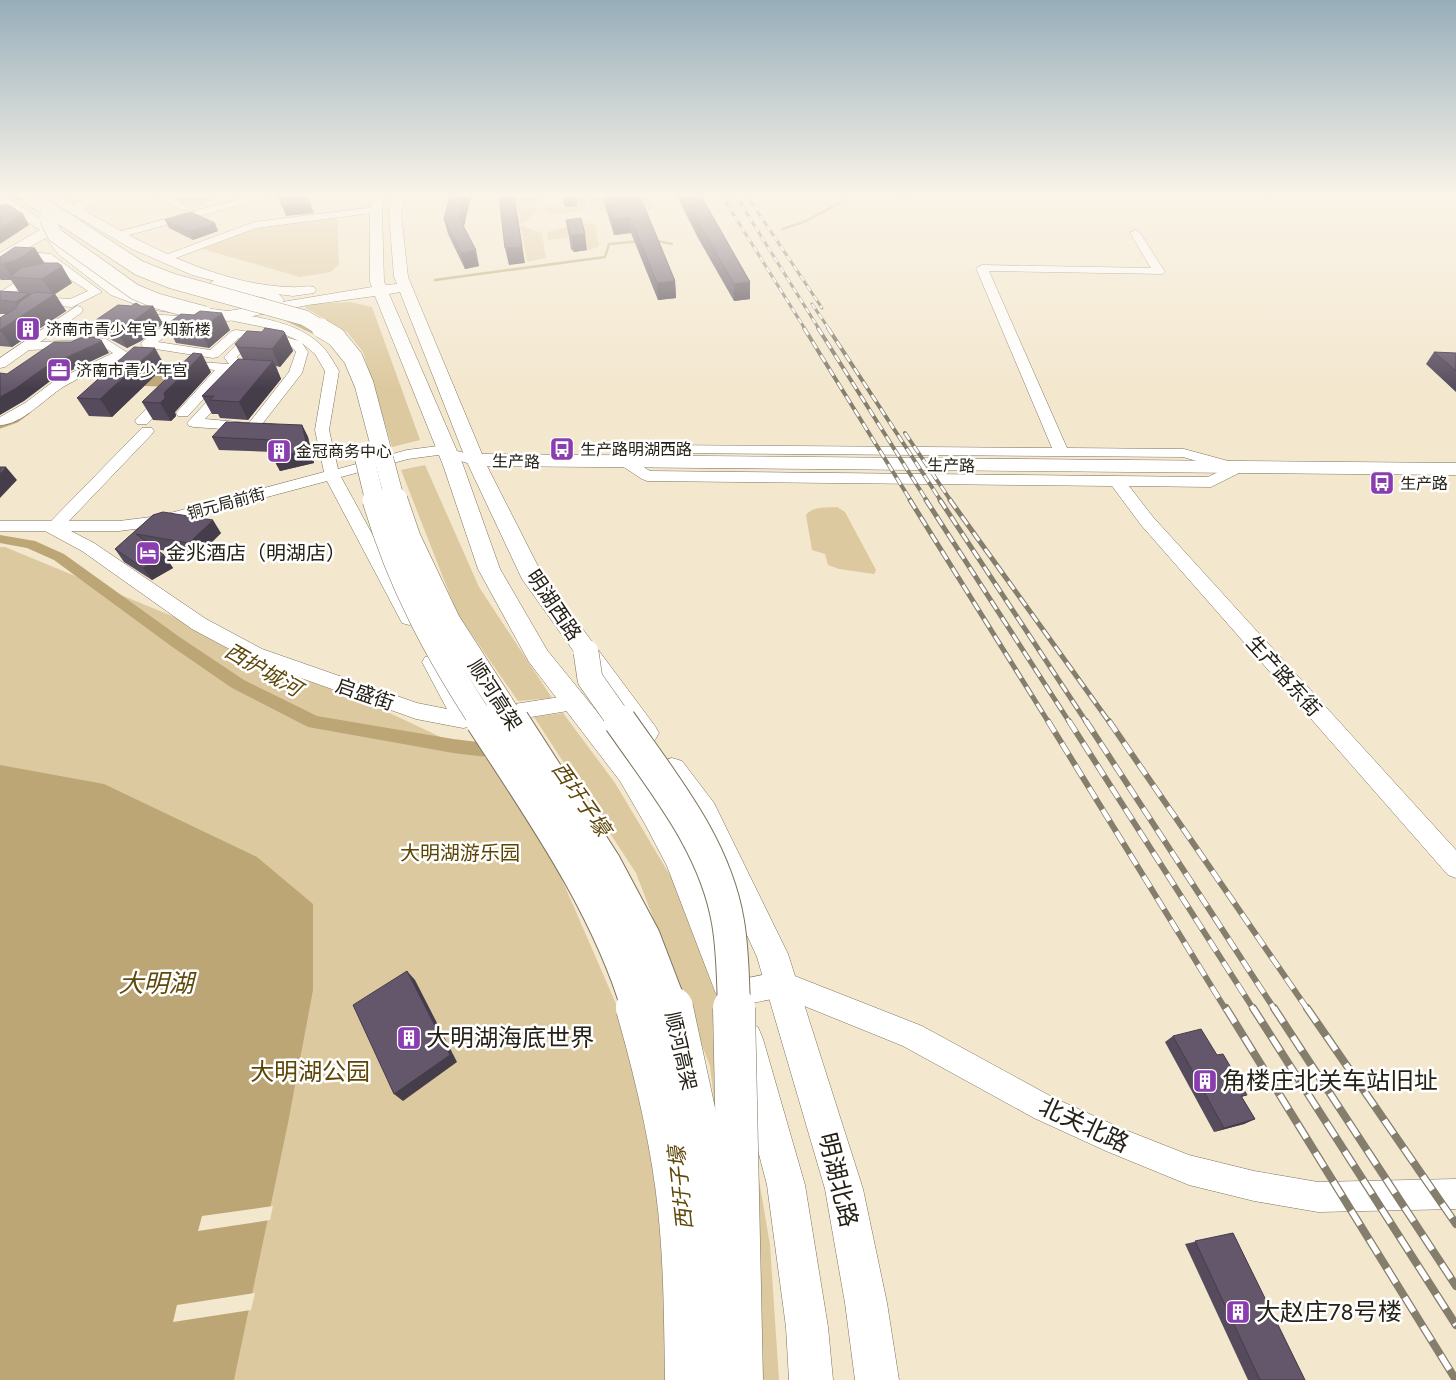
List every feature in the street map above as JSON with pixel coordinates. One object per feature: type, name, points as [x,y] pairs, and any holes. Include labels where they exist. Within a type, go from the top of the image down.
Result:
[{"type":"highway","points":[[90,260],[135,292],[157,301],[205,314]]},
{"type":"highway","name":"顺河高架","points":[[109,260],[119,269],[145,279],[227,302],[280,321],[304,332],[324,349],[337,365],[346,383],[374,501],[399,573],[431,638],[476,713],[531,796],[577,874],[622,966],[643,1028],[664,1119],[676,1185],[683,1256],[686,1380]]},
{"type":"highway","name":"顺河高架","points":[[127,260],[139,268],[172,281],[305,318],[336,336],[353,358],[364,384],[389,482],[408,538],[448,622],[605,864],[644,937],[675,1017],[702,1147],[716,1304],[716,1380]]},
{"type":"highway","points":[[138,260],[169,272],[212,284],[274,295]]},
{"type":"highway","points":[[212,284],[253,287]]},
{"type":"highway","points":[[586,652],[590,679],[678,804],[694,830],[715,874],[728,921],[733,966],[742,1380]]},
{"type":"main road","points":[[60,260],[103,290],[148,305],[228,316],[403,282]]},
{"type":"main road","points":[[168,260],[197,272],[253,287],[274,295],[293,292],[379,287]]},
{"type":"main road","name":"明湖西路","points":[[378,260],[379,287],[448,451],[489,569],[538,656],[630,774],[655,815],[680,862],[733,994]]},
{"type":"main road","name":"明湖西路","points":[[400,260],[403,282],[475,460],[533,579],[704,812],[772,954],[782,984]]},
{"type":"main road","points":[[246,313],[268,306],[274,295]]},
{"type":"main road","name":"生产路","points":[[475,460],[1456,469]]},
{"type":"main road","name":"明湖北路","points":[[782,984],[844,1189],[866,1303],[877,1380]]},
{"type":"main road","points":[[733,994],[756,1071],[786,1185],[807,1327],[811,1380]]},
{"type":"street","points":[[1061,452],[982,268],[1159,272],[1152,260]]},
{"type":"street","points":[[48,272],[63,262]]},
{"type":"street","points":[[0,297],[21,282],[63,262]]},
{"type":"street","points":[[63,262],[79,285],[103,290]]},
{"type":"street","points":[[0,281],[21,282]]},
{"type":"street","points":[[0,297],[72,303],[103,290]]},
{"type":"street","points":[[0,364],[77,310]]},
{"type":"street","points":[[228,316],[264,322],[301,336],[320,352],[332,371],[322,430],[332,475],[463,720]]},
{"type":"street","points":[[151,317],[179,320],[147,344],[230,357],[243,371],[294,373]]},
{"type":"street","points":[[230,357],[264,322]]},
{"type":"street","points":[[213,354],[236,334],[282,340],[297,344],[302,352],[294,373],[253,427]]},
{"type":"street","points":[[41,335],[57,338],[59,345]]},
{"type":"street","points":[[26,346],[106,344],[131,354],[195,368],[226,368],[183,414]]},
{"type":"street","points":[[0,420],[4,421],[30,406],[59,384],[131,354]]},
{"type":"street","points":[[243,371],[194,423],[277,428]]},
{"type":"street","points":[[51,525],[144,426],[177,386]]},
{"type":"street","points":[[624,462],[653,449],[1061,452],[1184,454],[1238,468]]},
{"type":"street","name":"铜元局前街","points":[[0,526],[119,526],[151,522],[407,455],[432,450],[448,451]]},
{"type":"street","name":"生产路","points":[[448,451],[475,460]]},
{"type":"street","points":[[624,462],[647,476],[1211,482],[1238,468]]},
{"type":"street","name":"生产路东街","points":[[1116,481],[1147,521],[1456,867]]},
{"type":"street","points":[[108,562],[151,522]]},
{"type":"street","name":"启盛街","points":[[51,525],[88,547],[199,624],[256,654],[416,712],[463,720],[574,702]]},
{"type":"street","points":[[733,994],[782,984]]},
{"type":"street","name":"北关北路","points":[[782,984],[912,1036],[1044,1108],[1116,1141],[1189,1170],[1254,1186],[1318,1197],[1456,1194]]},
{"type":"green space","points":[[242,260],[339,260],[339,264],[331,272],[300,277]]},
{"type":"green space","points":[[350,302],[372,307],[420,440],[392,447],[363,352],[348,333],[304,307],[314,304]]},
{"type":"green space","points":[[425,465],[479,587],[552,698],[518,701],[457,613],[401,470]]},
{"type":"green space","points":[[837,507],[845,512],[876,570],[874,574],[839,569],[828,565],[825,554],[812,550],[806,515],[812,510]]},
{"type":"green space","name":"大明湖公园","points":[[0,547],[5,547],[266,655],[494,762],[553,859],[623,1020],[656,1185],[670,1272],[668,1380],[0,1380]]},
{"type":"green space","points":[[563,713],[615,783],[674,882],[738,1055],[770,1245],[779,1380],[747,1380],[710,1066],[636,873],[534,717]]},
{"type":"water","points":[[165,366],[191,368],[173,387],[144,386]]},
{"type":"water","name":"大明湖","points":[[0,765],[104,784],[257,857],[313,904],[313,990],[288,1123],[234,1380],[0,1380]]},
{"type":"pier","points":[[273,1206],[270,1220],[198,1231],[202,1216]]},
{"type":"pier","points":[[255,1293],[251,1310],[173,1322],[177,1305]]},
{"type":"building","points":[[0,260],[16,260],[3,264],[0,264]]},
{"type":"building","points":[[648,260],[667,260],[675,281],[657,283]]},
{"type":"building","points":[[720,260],[738,260],[750,282],[734,284]]},
{"type":"building","points":[[46,263],[58,263],[62,266],[42,279],[9,277],[22,268]]},
{"type":"building","points":[[0,291],[29,293],[16,302],[0,300]]},
{"type":"building","points":[[35,292],[55,294],[0,330],[0,318],[16,308],[19,302]]},
{"type":"building","points":[[136,303],[141,306],[153,306],[131,323],[116,331],[96,320],[118,305],[131,306]]},
{"type":"building","points":[[200,311],[222,313],[200,330],[166,325],[181,314],[194,315]]},
{"type":"building","points":[[265,328],[285,333],[272,349],[239,347],[235,344],[247,331],[262,332]]},
{"type":"building","points":[[95,337],[102,341],[45,367],[15,389],[0,397],[0,373],[7,374],[54,342],[71,342],[80,338]]},
{"type":"building","points":[[134,347],[155,348],[100,399],[77,398]]},
{"type":"building","points":[[1434,352],[1456,353],[1456,371]]},
{"type":"building","points":[[193,353],[202,354],[164,393],[165,398],[160,403],[142,402]]},
{"type":"building","points":[[238,359],[273,361],[239,402],[210,400],[214,396],[202,396]]},
{"type":"building","points":[[226,422],[302,425],[308,450],[273,458],[271,440],[212,437]]},
{"type":"building","points":[[0,467],[6,467],[0,474]]},
{"type":"building","points":[[163,512],[213,520],[189,543],[136,534],[164,555],[143,568],[115,549],[153,515]]},
{"type":"building","name":"大明湖海底世界","points":[[407,971],[450,1055],[394,1094],[353,1005]]},
{"type":"building","name":"角楼庄北关车站旧址","points":[[1201,1029],[1217,1055],[1223,1054],[1247,1095],[1241,1096],[1255,1119],[1224,1128],[1173,1036]]},
{"type":"building","name":"大赵庄78号楼","points":[[1233,1233],[1305,1380],[1260,1380],[1195,1241]]},
{"type":"waterway","points":[[435,280],[580,260]]},
{"type":"waterway","name":"西圩子壕","points":[[287,320],[306,329]]},
{"type":"waterway","name":"西圩子壕","points":[[306,329],[318,335]]},
{"type":"waterway","points":[[0,427],[17,421],[28,413]]},
{"type":"waterway","name":"西护城河","points":[[0,539],[30,544],[59,557],[176,642],[238,684],[314,722],[453,746],[503,752]]},
{"type":"railway","points":[[762,260],[805,329]]},
{"type":"railway","points":[[776,260],[819,329]]},
{"type":"railway","points":[[790,260],[822,308]]},
{"type":"railway","points":[[812,304],[829,329]]},
{"type":"railway","points":[[804,328],[911,501]]},
{"type":"railway","points":[[818,328],[927,501]]},
{"type":"railway","points":[[828,328],[941,501]]},
{"type":"railway","points":[[905,433],[951,501]]},
{"type":"railway","points":[[910,500],[1049,723]]},
{"type":"railway","points":[[926,500],[1070,723]]},
{"type":"railway","points":[[940,500],[1087,723]]},
{"type":"railway","points":[[950,500],[1110,723]]},
{"type":"railway","points":[[1048,721],[1226,1010]]},
{"type":"railway","points":[[1069,721],[1254,1010]]},
{"type":"railway","points":[[1086,721],[1275,1010]]},
{"type":"railway","points":[[1109,721],[1308,1010]]},
{"type":"railway","points":[[1226,1008],[1456,1380]]},
{"type":"railway","points":[[1253,1008],[1456,1325]]},
{"type":"railway","points":[[1274,1008],[1456,1286]]},
{"type":"railway","points":[[1307,1008],[1456,1224]]},
{"type":"place","name":"济南市青少年宫 知新楼","points":[[28,329]]},
{"type":"place","name":"济南市青少年宫","points":[[59,370]]},
{"type":"place","name":"生产路明湖西路","points":[[562,449]]},
{"type":"place","name":"金冠商务中心","points":[[279,451]]},
{"type":"place","name":"生产路","points":[[1382,483]]},
{"type":"place","name":"金兆酒店（明湖店）","points":[[148,553]]},
{"type":"place","name":"大明湖海底世界","points":[[409,1038]]},
{"type":"place","name":"角楼庄北关车站旧址","points":[[1205,1081]]},
{"type":"place","name":"大赵庄78号楼","points":[[1238,1312]]},
{"type":"park label","name":"大明湖游乐园","points":[[460,853]]}]
